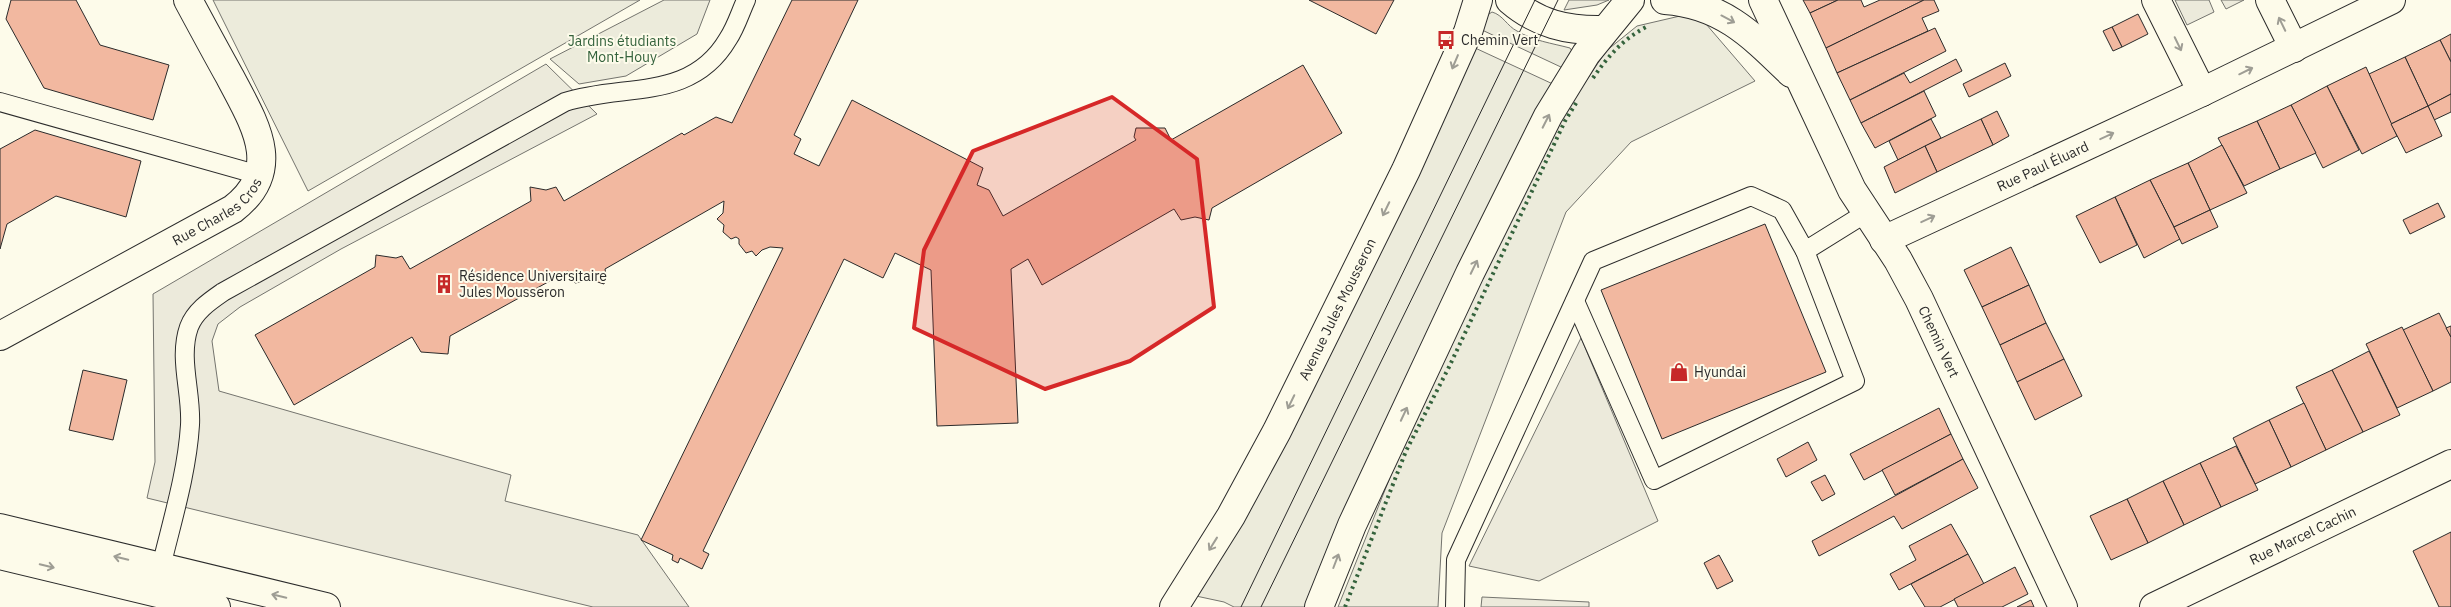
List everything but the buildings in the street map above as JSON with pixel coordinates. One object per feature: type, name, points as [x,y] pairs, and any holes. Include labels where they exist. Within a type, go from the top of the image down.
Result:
[{"type":"street","name":"Rue Charles Cros","points":[[0,336],[233,209],[254,189],[260,175],[262,158],[257,129],[188,0]]},
{"type":"street","name":"Avenue Jules Mousseron","points":[[1174,607],[1231,516],[1269,447],[1406,170],[1468,32],[1478,0]]},
{"type":"street","points":[[1510,0],[1528,14],[1546,24],[1583,31],[1604,30]]},
{"type":"street","points":[[1319,607],[1352,525],[1502,208],[1558,97],[1604,30],[1627,4],[1661,0]]},
{"type":"street","name":"Chemin Vert","points":[[1665,0],[1700,6],[1736,23],[1755,38],[1801,83]]},
{"type":"street","name":"Chemin Vert","points":[[1764,0],[1840,166],[1866,213],[1919,299],[2063,607]]},
{"type":"street","points":[[2156,0],[2202,92]]},
{"type":"street","points":[[2270,0],[2294,48]]},
{"type":"street","name":"Rue Paul Éluard","points":[[1884,240],[2202,92],[2391,0]]},
{"type":"street","name":"Rue Marcel Cachin","points":[[2154,607],[2451,464]]},
{"type":"street","points":[[0,528],[326,607]]},
{"type":"street","points":[[0,555],[216,607]]},
{"type":"lane","points":[[161,567],[189,440],[190,410],[185,342],[192,318],[201,309],[224,292],[565,102],[584,96],[655,88],[688,77],[705,67],[728,39],[746,0]]},
{"type":"lane","points":[[0,102],[260,175]]},
{"type":"lane","points":[[1455,607],[1456,560],[1593,261],[1751,196],[1782,210],[1805,251],[1855,381],[1654,480],[1575,301]]},
{"type":"lane","points":[[1805,251],[1866,213]]},
{"type":"highlighted area","points":[[1112,97],[1197,159],[1214,307],[1130,361],[1045,389],[914,328],[924,250],[973,151]]},
{"type":"green space","points":[[213,0],[640,0],[308,191]]},
{"type":"green space","name":"Jardins étudiants Mont-Houy","points":[[664,0],[710,0],[697,34],[626,76],[579,84],[550,59]]},
{"type":"green space","points":[[1492,12],[1523,34],[1570,48],[1572,51],[1563,68],[1482,30],[1486,16]]},
{"type":"green space","points":[[1680,16],[1700,17],[1755,81],[1631,142],[1566,212],[1442,533],[1438,607],[1338,607],[1395,465],[1550,135],[1606,51],[1637,26]]},
{"type":"green space","points":[[1473,47],[1555,85],[1335,531],[1305,607],[1234,607],[1224,602],[1196,596]]},
{"type":"shaded area","points":[[1569,0],[1609,0],[1597,5],[1564,10]]},
{"type":"shaded area","points":[[2175,0],[2209,0],[2214,12],[2187,25]]},
{"type":"shaded area","points":[[2221,0],[2244,0],[2226,9]]},
{"type":"shaded area","points":[[546,64],[597,114],[341,249],[240,307],[218,324],[212,341],[219,391],[511,475],[505,501],[638,535],[689,607],[593,607],[147,498],[155,462],[153,294]]},
{"type":"shaded area","points":[[1581,338],[1658,521],[1539,581],[1469,566]]},
{"type":"shaded area","points":[[1482,597],[1589,602],[1589,607],[1481,607]]},
{"type":"tram line","points":[[1241,607],[1535,0]]},
{"type":"tram line","points":[[1261,607],[1558,0]]},
{"type":"hedge","points":[[1593,78],[1617,48],[1631,36],[1648,26]]},
{"type":"hedge","points":[[1345,607],[1406,451],[1449,367],[1565,121],[1578,100]]},
{"type":"place","name":"Chemin Vert","points":[[1446,40]]},
{"type":"place","name":"Résidence Universitaire Jules Mousseron","points":[[444,284]]},
{"type":"place","name":"Hyundai","points":[[1679,372]]}]
